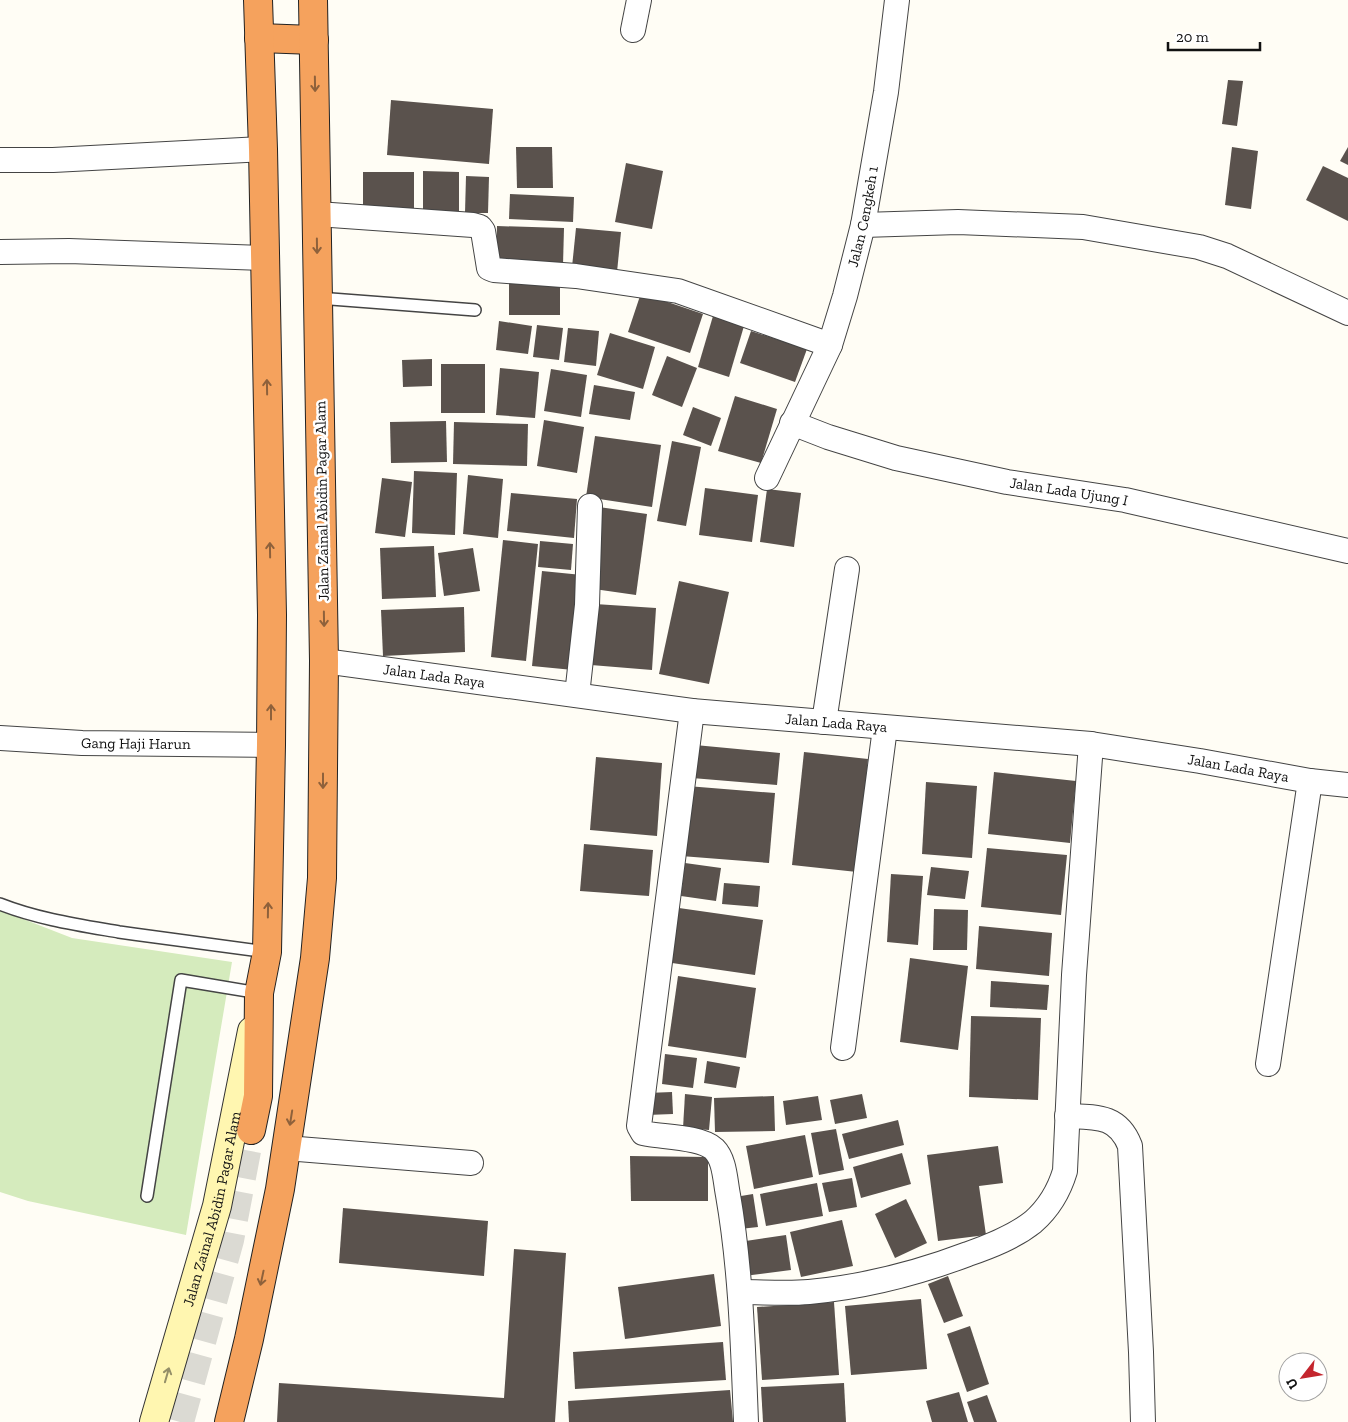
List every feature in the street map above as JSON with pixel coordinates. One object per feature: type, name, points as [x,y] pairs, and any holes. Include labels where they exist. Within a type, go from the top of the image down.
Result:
[{"type":"highway","name":"Jalan Zainal Abidin Pagar Alam","points":[[229,1422],[251,1329],[280,1189],[258,1096],[259,993],[267,952],[272,615],[263,148],[258,0]]},
{"type":"highway","name":"Jalan Zainal Abidin Pagar Alam","points":[[267,1137],[309,1000],[315,958],[322,878],[324,661],[313,0]]},
{"type":"highway","points":[[259,38],[314,40]]},
{"type":"street","points":[[633,30],[639,0]]},
{"type":"street","name":"Jalan Cengkeh 1","points":[[767,478],[830,345],[845,296],[863,225],[886,92],[897,0]]},
{"type":"street","points":[[0,160],[53,160],[263,148]]},
{"type":"street","points":[[317,214],[473,225],[480,227],[484,231],[489,268],[494,270],[576,276],[678,291],[830,345]]},
{"type":"street","points":[[863,225],[958,222],[1083,227],[1180,243],[1227,256],[1348,313]]},
{"type":"street","points":[[0,252],[69,251],[264,258]]},
{"type":"street","name":"Jalan Lada Ujung I","points":[[792,423],[828,437],[896,458],[1007,482],[1124,500],[1348,551]]},
{"type":"street","points":[[577,695],[587,605],[590,506]]},
{"type":"street","points":[[824,722],[847,569]]},
{"type":"street","name":"Jalan Lada Raya","points":[[324,661],[692,711],[1091,744],[1348,786]]},
{"type":"street","points":[[692,711],[639,1126],[643,1133],[706,1144],[718,1154],[722,1163],[740,1292],[746,1422]]},
{"type":"street","points":[[843,1048],[885,728]]},
{"type":"street","name":"Gang Haji Harun","points":[[0,738],[82,743],[271,745]]},
{"type":"street","points":[[740,1292],[808,1292],[873,1282],[934,1267],[989,1246],[1018,1232],[1034,1221],[1050,1204],[1059,1190],[1065,1171],[1074,975],[1091,744]]},
{"type":"street","points":[[1268,1064],[1310,781]]},
{"type":"street","name":"Jalan Zainal Abidin Pagar Alam","points":[[154,1422],[217,1206],[259,993]]},
{"type":"street","points":[[1067,1116],[1105,1118],[1120,1128],[1130,1146],[1143,1422]]},
{"type":"street","points":[[267,1137],[471,1163]]},
{"type":"lane","points":[[318,298],[475,310]]},
{"type":"lane","points":[[0,904],[26,914],[90,927],[170,940],[267,952]]},
{"type":"lane","points":[[147,1196],[181,980],[259,993]]},
{"type":"green space","points":[[0,910],[72,938],[232,962],[186,1235],[28,1201],[0,1192]]},
{"type":"building","points":[[1228,80],[1243,81],[1237,126],[1222,124]]},
{"type":"building","points":[[391,100],[493,109],[489,164],[387,155]]},
{"type":"building","points":[[516,147],[552,147],[553,188],[517,188]]},
{"type":"building","points":[[1232,147],[1258,151],[1251,209],[1225,205]]},
{"type":"building","points":[[1348,147],[1348,165],[1340,161]]},
{"type":"building","points":[[626,163],[663,171],[652,229],[615,222]]},
{"type":"building","points":[[1323,166],[1348,178],[1348,221],[1306,200]]},
{"type":"building","points":[[423,171],[459,172],[459,213],[423,213]]},
{"type":"building","points":[[363,172],[414,172],[414,211],[363,211]]},
{"type":"building","points":[[466,176],[489,177],[488,213],[465,213]]},
{"type":"building","points":[[510,194],[574,197],[573,222],[509,219]]},
{"type":"building","points":[[497,226],[564,228],[563,265],[496,263]]},
{"type":"building","points":[[576,228],[621,232],[617,272],[572,267]]},
{"type":"building","points":[[509,280],[560,280],[560,315],[509,315]]},
{"type":"building","points":[[641,293],[703,314],[690,353],[628,332]]},
{"type":"building","points":[[713,316],[744,326],[729,377],[698,367]]},
{"type":"building","points":[[499,321],[532,326],[528,354],[496,350]]},
{"type":"building","points":[[537,325],[563,328],[559,360],[533,357]]},
{"type":"building","points":[[568,328],[599,331],[596,366],[564,362]]},
{"type":"building","points":[[751,331],[807,349],[795,382],[740,363]]},
{"type":"building","points":[[610,333],[655,347],[643,389],[597,375]]},
{"type":"building","points":[[667,356],[697,368],[682,407],[652,395]]},
{"type":"building","points":[[432,359],[432,386],[403,387],[402,360]]},
{"type":"building","points":[[441,364],[485,364],[485,413],[441,413]]},
{"type":"building","points":[[500,368],[539,372],[535,418],[496,415]]},
{"type":"building","points":[[551,369],[587,375],[581,417],[544,411]]},
{"type":"building","points":[[594,385],[635,392],[630,420],[589,414]]},
{"type":"building","points":[[735,396],[777,409],[761,463],[718,451]]},
{"type":"building","points":[[693,407],[721,418],[711,446],[683,435]]},
{"type":"building","points":[[544,420],[584,427],[577,473],[537,466]]},
{"type":"building","points":[[446,421],[447,462],[391,463],[390,422]]},
{"type":"building","points":[[454,422],[528,424],[527,466],[453,464]]},
{"type":"building","points":[[595,436],[661,445],[652,507],[586,497]]},
{"type":"building","points":[[672,441],[701,447],[686,526],[657,521]]},
{"type":"building","points":[[414,471],[457,473],[455,535],[412,533]]},
{"type":"building","points":[[468,475],[503,479],[498,538],[463,534]]},
{"type":"building","points":[[382,478],[412,482],[405,537],[375,533]]},
{"type":"building","points":[[705,488],[758,495],[752,542],[699,535]]},
{"type":"building","points":[[767,489],[801,493],[794,547],[760,542]]},
{"type":"building","points":[[511,493],[577,499],[574,538],[507,531]]},
{"type":"building","points":[[599,507],[647,514],[636,595],[594,589]]},
{"type":"building","points":[[503,540],[538,544],[526,661],[491,657]]},
{"type":"building","points":[[540,541],[573,544],[571,570],[538,567]]},
{"type":"building","points":[[434,546],[436,597],[382,599],[380,548]]},
{"type":"building","points":[[473,548],[480,591],[444,596],[438,553]]},
{"type":"building","points":[[542,571],[582,575],[573,670],[532,666]]},
{"type":"building","points":[[679,581],[729,592],[709,684],[659,674]]},
{"type":"building","points":[[595,604],[656,608],[652,670],[591,665]]},
{"type":"building","points":[[464,607],[465,652],[383,656],[381,610]]},
{"type":"building","points":[[695,745],[780,753],[777,785],[692,778]]},
{"type":"building","points":[[804,752],[868,759],[857,872],[792,865]]},
{"type":"building","points":[[596,757],[662,763],[657,836],[590,830]]},
{"type":"building","points":[[994,772],[1076,781],[1070,843],[988,834]]},
{"type":"building","points":[[926,782],[977,786],[972,858],[922,854]]},
{"type":"building","points":[[687,786],[775,793],[769,863],[681,856]]},
{"type":"building","points":[[584,844],[653,850],[649,896],[580,891]]},
{"type":"building","points":[[987,848],[1067,855],[1061,915],[981,907]]},
{"type":"building","points":[[685,863],[721,868],[716,901],[681,896]]},
{"type":"building","points":[[931,867],[969,871],[965,899],[927,895]]},
{"type":"building","points":[[891,874],[923,876],[918,945],[887,942]]},
{"type":"building","points":[[724,883],[760,886],[758,907],[722,904]]},
{"type":"building","points":[[679,908],[763,920],[755,975],[672,963]]},
{"type":"building","points":[[934,909],[968,910],[967,950],[933,950]]},
{"type":"building","points":[[979,926],[1052,933],[1049,976],[976,969]]},
{"type":"building","points":[[910,958],[968,966],[958,1050],[900,1042]]},
{"type":"building","points":[[678,976],[756,988],[746,1058],[668,1046]]},
{"type":"building","points":[[991,981],[1049,985],[1047,1010],[990,1007]]},
{"type":"building","points":[[971,1016],[1041,1018],[1038,1100],[969,1097]]},
{"type":"building","points":[[665,1054],[697,1058],[693,1088],[662,1084]]},
{"type":"building","points":[[707,1061],[740,1067],[736,1088],[704,1083]]},
{"type":"building","points":[[672,1092],[673,1114],[647,1115],[647,1093]]},
{"type":"building","points":[[685,1094],[712,1097],[709,1130],[683,1128]]},
{"type":"building","points":[[862,1094],[867,1118],[835,1124],[830,1100]]},
{"type":"building","points":[[774,1096],[775,1131],[715,1132],[714,1098]]},
{"type":"building","points":[[818,1096],[822,1120],[786,1125],[783,1101]]},
{"type":"building","points":[[898,1120],[904,1145],[849,1159],[842,1134]]},
{"type":"building","points":[[836,1129],[844,1170],[819,1175],[811,1133]]},
{"type":"building","points":[[805,1135],[813,1177],[754,1189],[746,1146]]},
{"type":"building","points":[[998,1146],[1003,1183],[979,1186],[986,1235],[938,1241],[927,1155]]},
{"type":"building","points":[[902,1153],[911,1184],[861,1198],[853,1167]]},
{"type":"building","points":[[630,1156],[708,1157],[708,1201],[631,1201]]},
{"type":"building","points":[[852,1178],[857,1207],[829,1212],[822,1183]]},
{"type":"building","points":[[817,1183],[823,1216],[766,1226],[760,1194]]},
{"type":"building","points":[[753,1194],[758,1227],[740,1229],[735,1197]]},
{"type":"building","points":[[906,1199],[927,1243],[895,1258],[875,1214]]},
{"type":"building","points":[[343,1208],[488,1221],[484,1276],[339,1263]]},
{"type":"building","points":[[842,1220],[853,1266],[801,1277],[790,1232]]},
{"type":"building","points":[[786,1235],[791,1270],[744,1276],[739,1242]]},
{"type":"building","points":[[514,1249],[566,1253],[555,1422],[277,1422],[279,1383],[504,1398]]},
{"type":"building","points":[[714,1274],[721,1326],[625,1339],[618,1287]]},
{"type":"building","points":[[948,1276],[963,1316],[944,1323],[928,1284]]},
{"type":"building","points":[[921,1299],[927,1369],[851,1375],[845,1306]]},
{"type":"building","points":[[834,1302],[839,1375],[762,1380],[757,1307]]},
{"type":"building","points":[[970,1326],[989,1384],[967,1392],[947,1334]]},
{"type":"building","points":[[723,1342],[726,1380],[575,1389],[573,1352]]},
{"type":"building","points":[[844,1383],[846,1422],[763,1422],[761,1387]]},
{"type":"building","points":[[730,1390],[733,1422],[569,1422],[568,1401]]},
{"type":"building","points":[[959,1392],[968,1422],[932,1422],[926,1401]]},
{"type":"building","points":[[987,1395],[997,1422],[974,1422],[967,1402]]},
{"type":"tunnel","points":[[180,1422],[230,1240],[251,1130]]}]
